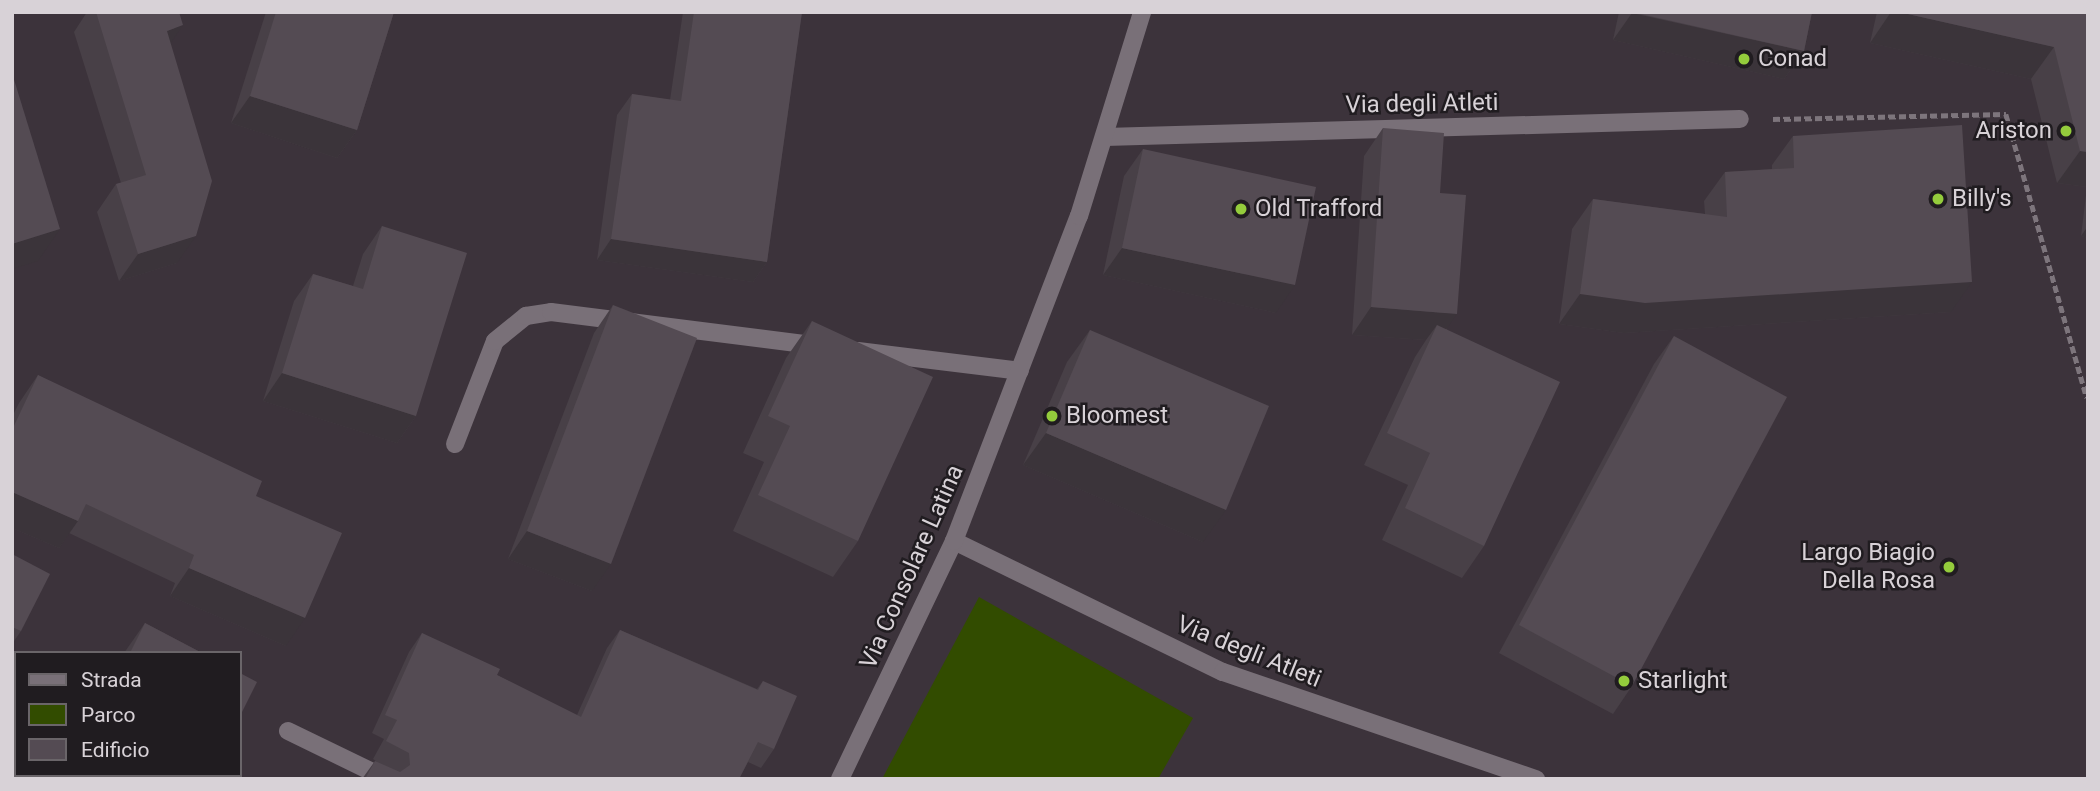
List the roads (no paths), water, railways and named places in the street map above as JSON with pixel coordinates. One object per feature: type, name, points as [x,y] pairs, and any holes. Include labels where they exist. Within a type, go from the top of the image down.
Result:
[{"type":"street","name":"Via Consolare Latina","points":[[840,779],[954,541],[1020,371],[1105,137],[1142,12]]},
{"type":"street","name":"Via degli Atleti","points":[[1105,137],[1740,119]]},
{"type":"street","points":[[455,444],[495,341],[513,322],[539,313],[1020,371]]},
{"type":"street","name":"Via degli Atleti","points":[[954,541],[1233,676],[1536,779]]},
{"type":"street","points":[[288,730],[387,779]]},
{"type":"place","name":"Conad","points":[[1744,59]]},
{"type":"place","name":"Ariston","points":[[2066,131]]},
{"type":"place","name":"Billy's","points":[[1938,199]]},
{"type":"place","name":"Old Trafford","points":[[1241,209]]},
{"type":"place","name":"Bloomest","points":[[1052,416]]},
{"type":"place","name":"Largo Biagio Della Rosa","points":[[1949,567]]},
{"type":"place","name":"Starlight","points":[[1624,681]]}]
